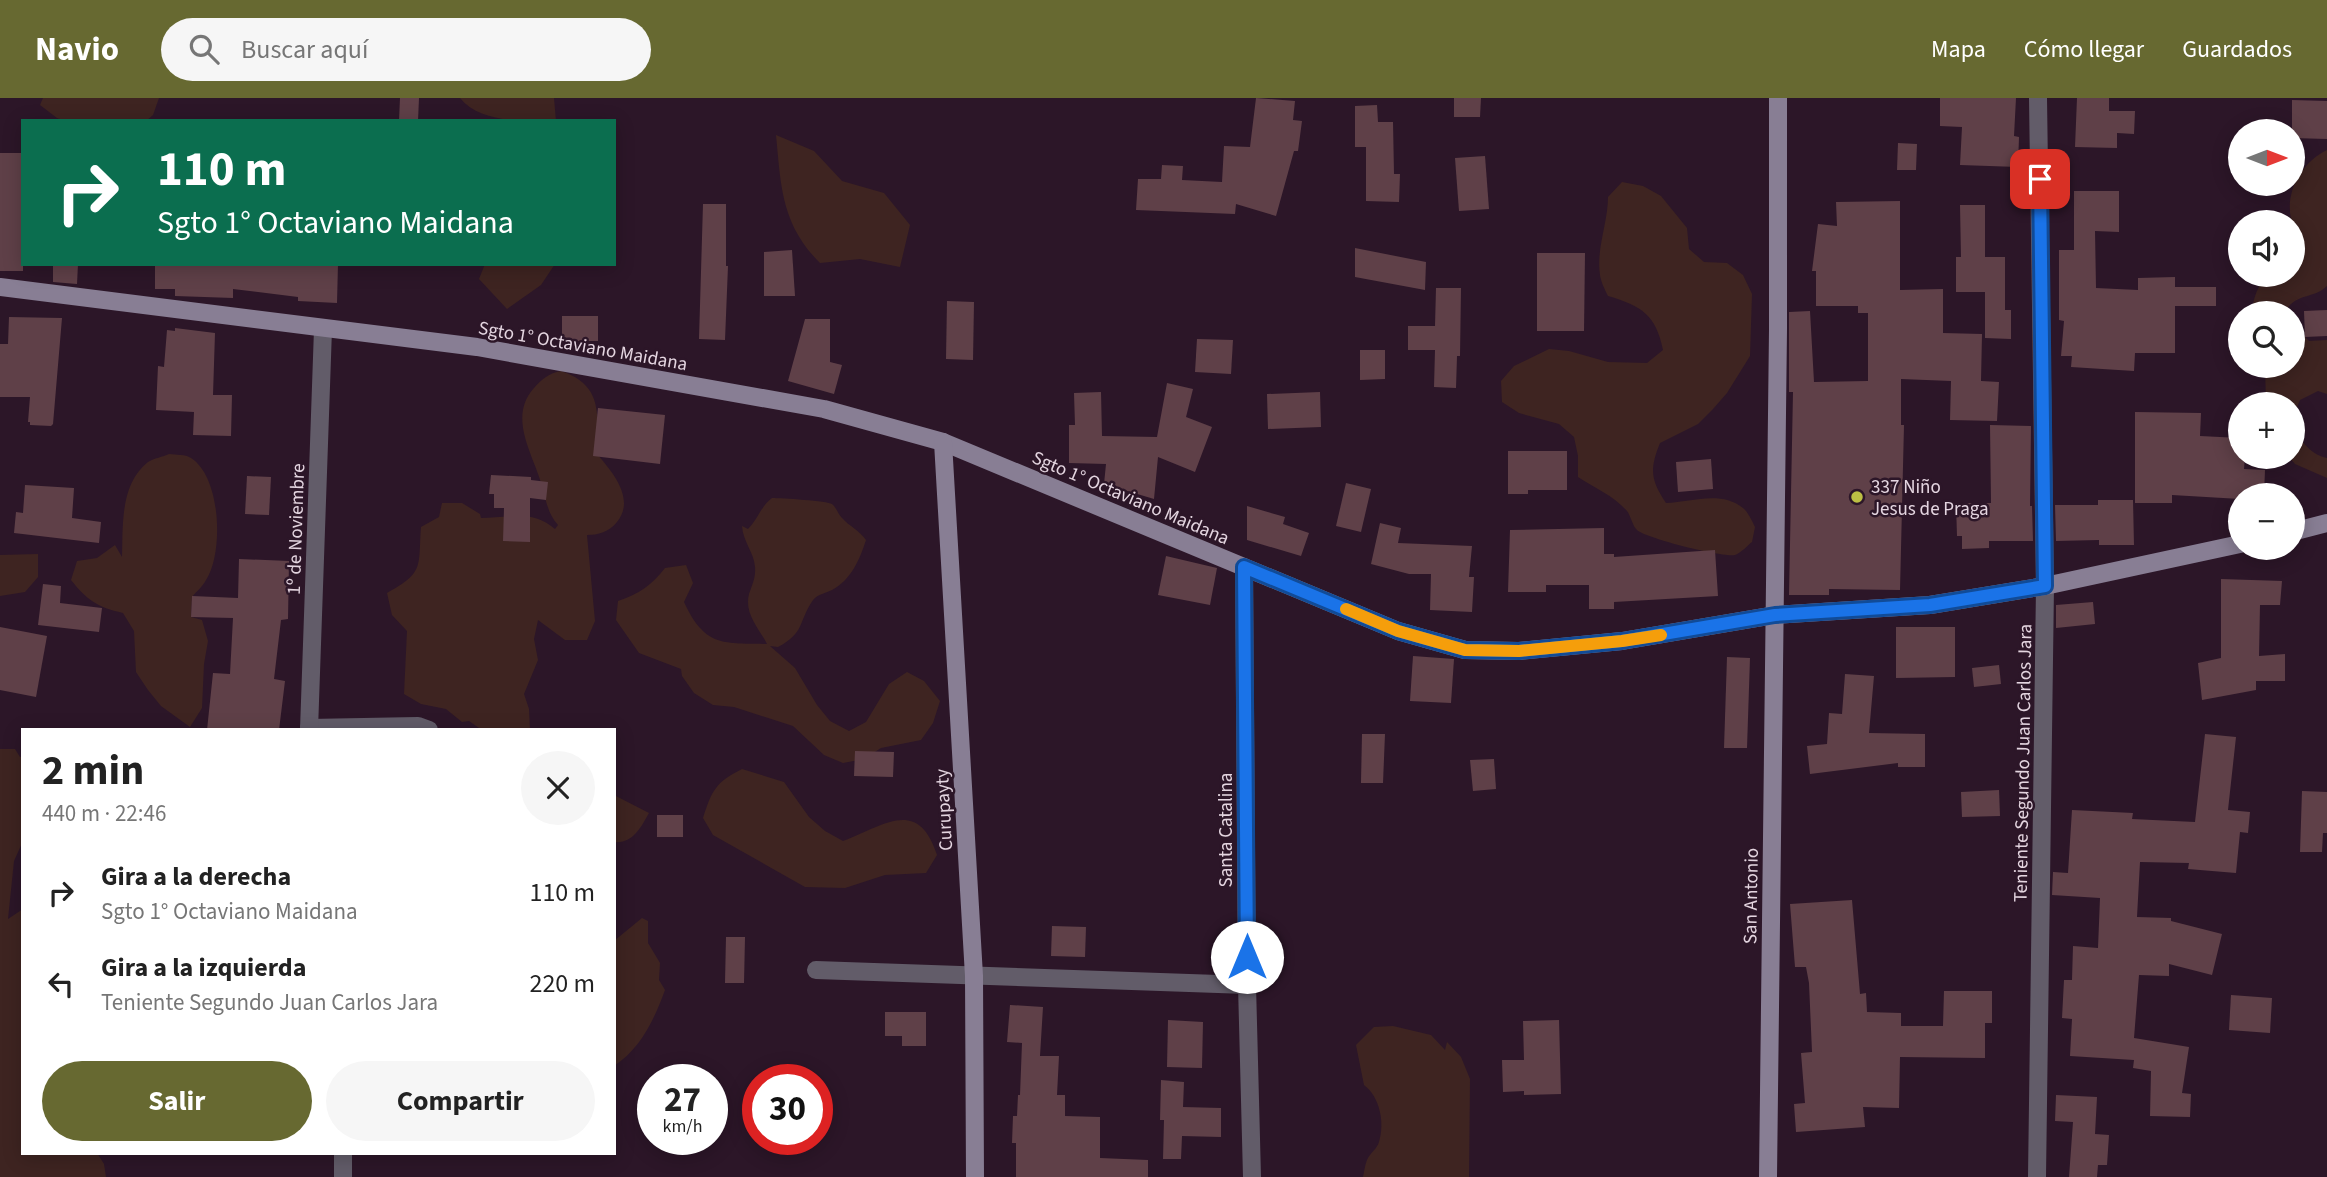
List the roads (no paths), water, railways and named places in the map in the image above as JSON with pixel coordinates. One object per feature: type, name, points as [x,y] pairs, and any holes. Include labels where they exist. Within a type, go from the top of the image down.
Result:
[{"type":"main road","name":"San Antonio","points":[[1768,1177],[1778,98]]},
{"type":"main road","name":"Sgto 1° Octaviano Maidana","points":[[0,287],[477,347],[824,409],[943,442],[1398,631],[1465,650],[1519,651],[1622,641],[1775,615],[1930,605],[2045,586],[2228,547]]},
{"type":"main road","name":"Curupayty","points":[[943,442],[974,976],[975,1177]]},
{"type":"main road","points":[[2305,529],[2327,523]]},
{"type":"street","name":"Teniente Segundo Juan Carlos Jara","points":[[2037,1177],[2045,586],[2038,98]]},
{"type":"street","name":"1º de Noviembre","points":[[309,728],[323,329]]},
{"type":"street","name":"Santa Catalina","points":[[1244,567],[1251,1177]]},
{"type":"street","points":[[345,728],[424,728]]},
{"type":"street","points":[[816,970],[1247,985]]},
{"type":"street","points":[[343,1155],[343,1177]]},
{"type":"place","name":"337 Niño Jesus de Praga","points":[[1857,497]]}]
